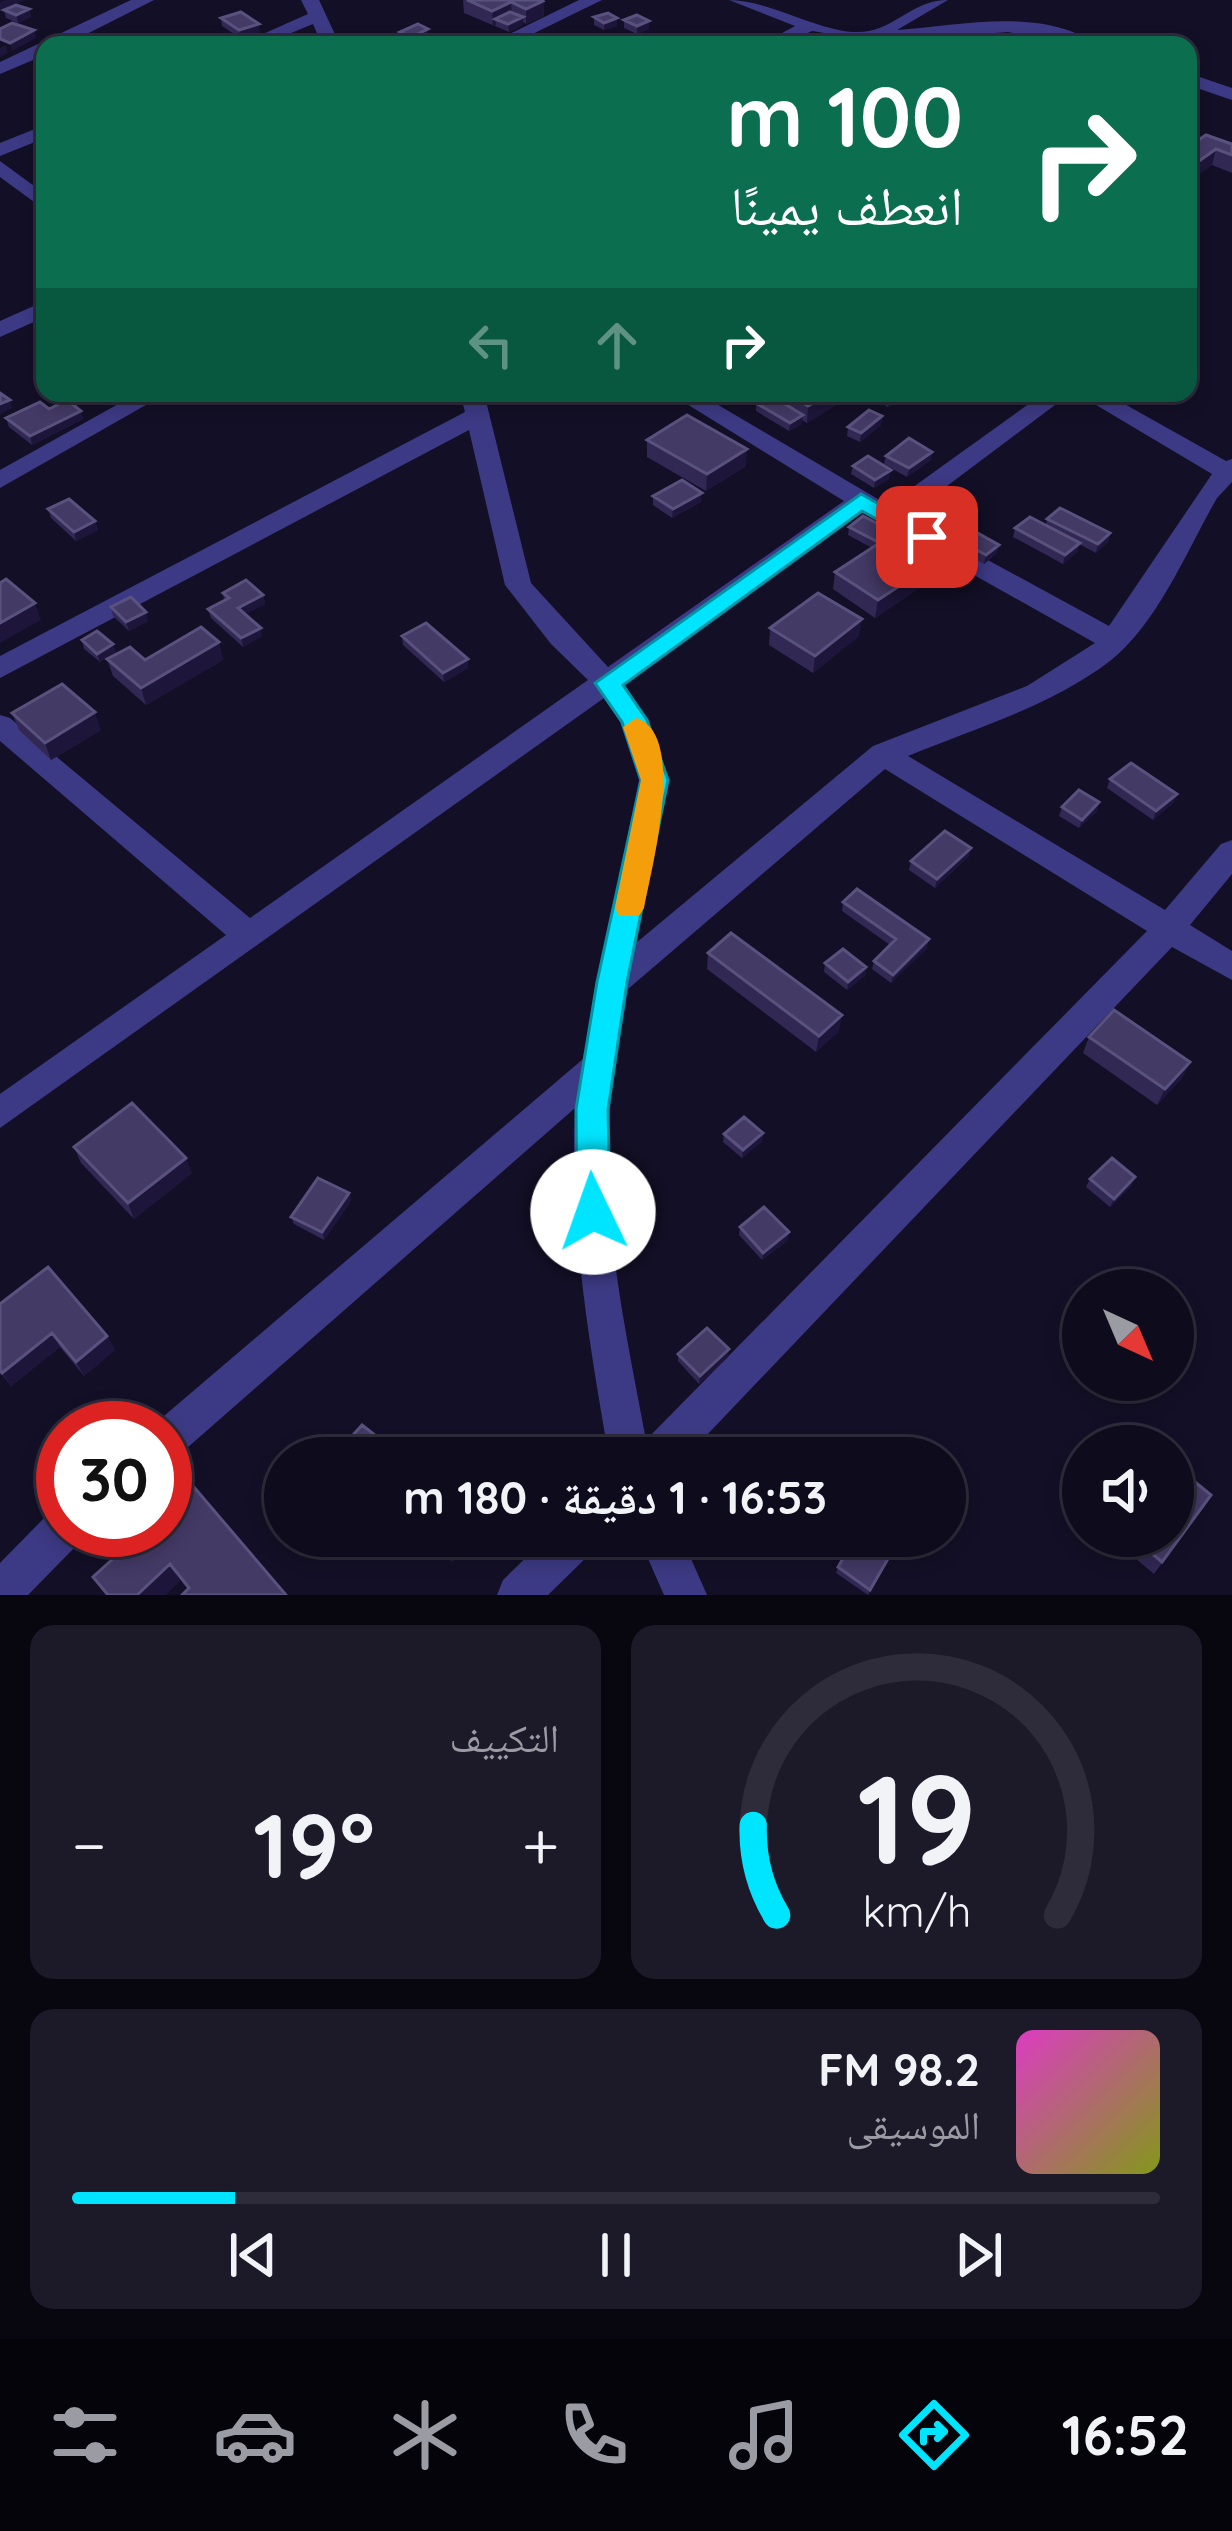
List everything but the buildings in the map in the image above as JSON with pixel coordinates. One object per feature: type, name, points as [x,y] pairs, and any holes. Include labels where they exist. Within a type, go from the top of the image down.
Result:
[{"type":"street","points":[[69,36],[145,0]]},
{"type":"street","points":[[515,36],[593,0]]},
{"type":"street","points":[[738,0],[851,36]]},
{"type":"street","points":[[873,36],[939,0]]},
{"type":"street","points":[[263,36],[313,8],[327,36]]},
{"type":"street","points":[[787,36],[809,25]]},
{"type":"street","points":[[906,36],[996,27],[1059,36]]},
{"type":"street","points":[[0,69],[36,52]]},
{"type":"street","points":[[1197,82],[1232,94]]},
{"type":"street","points":[[0,150],[36,135]]},
{"type":"street","points":[[0,167],[36,196]]},
{"type":"street","points":[[0,330],[36,312]]},
{"type":"street","points":[[0,480],[139,402]]},
{"type":"street","points":[[0,668],[470,402]]},
{"type":"street","points":[[476,402],[518,585],[608,683],[634,720],[654,780],[612,982],[592,1109],[600,1294],[625,1437]]},
{"type":"street","points":[[696,402],[861,501],[1112,640]]},
{"type":"street","points":[[889,517],[1047,402]]},
{"type":"street","points":[[612,982],[883,754],[1037,692],[1102,652],[1142,606],[1219,500],[1230,470],[1105,402]]},
{"type":"street","points":[[0,1112],[861,501]]},
{"type":"street","points":[[0,725],[249,936]]},
{"type":"street","points":[[883,754],[1232,967]]},
{"type":"street","points":[[677,1437],[1168,929],[1232,852]]},
{"type":"street","points":[[192,1418],[599,1066]]},
{"type":"street","points":[[0,1593],[36,1556]]},
{"type":"street","points":[[518,1595],[557,1557]]},
{"type":"street","points":[[669,1557],[686,1595]]},
{"type":"slow traffic","points":[[629,908],[654,780],[636,727]]},
{"type":"route","points":[[593,1212],[592,1109],[612,982],[654,780],[634,720],[608,683],[861,501],[927,537]]}]
